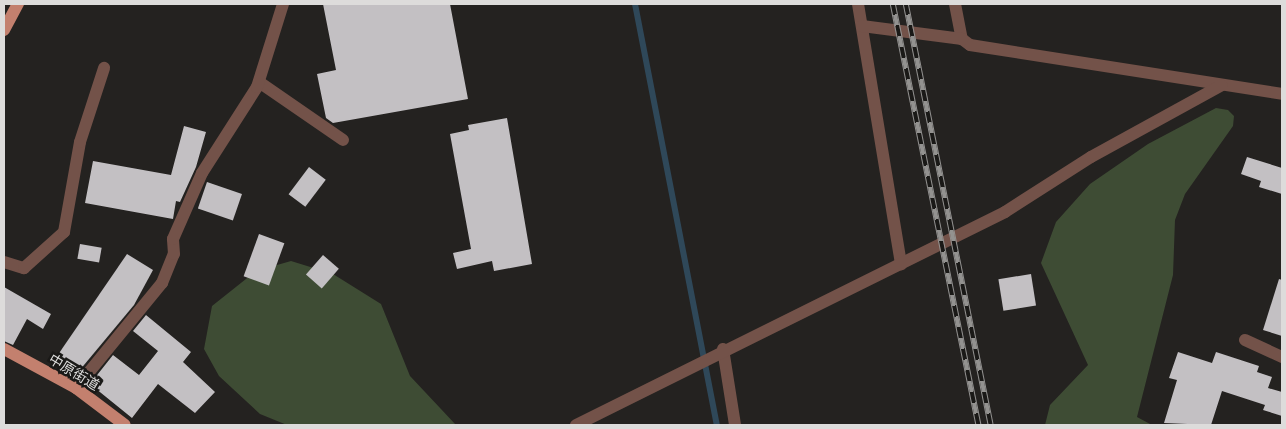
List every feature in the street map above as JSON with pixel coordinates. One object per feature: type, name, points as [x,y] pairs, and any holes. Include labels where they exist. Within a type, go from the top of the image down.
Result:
[{"type":"main road","points":[[4,30],[18,4]]},
{"type":"main road","name":"中原街道","points":[[4,349],[76,388],[126,425]]},
{"type":"street","points":[[76,388],[162,283],[174,254],[173,239],[202,173],[259,82],[282,4]]},
{"type":"street","points":[[858,4],[901,264]]},
{"type":"street","points":[[955,4],[962,39]]},
{"type":"street","points":[[862,26],[962,39],[970,45],[1282,94]]},
{"type":"street","points":[[4,262],[24,268],[64,232],[80,142],[104,68]]},
{"type":"street","points":[[259,82],[343,140]]},
{"type":"street","points":[[576,425],[700,361],[1005,212],[1091,157],[1222,85]]},
{"type":"street","points":[[1245,340],[1282,358]]},
{"type":"street","points":[[721,351],[735,425]]},
{"type":"green space","points":[[1216,108],[1228,110],[1234,116],[1233,126],[1185,194],[1175,220],[1173,275],[1137,417],[1152,425],[1045,425],[1050,405],[1088,365],[1041,263],[1056,222],[1090,184],[1148,144]]},
{"type":"green space","points":[[291,261],[333,274],[381,304],[410,376],[456,425],[287,425],[260,414],[219,376],[204,349],[212,306],[256,271]]},
{"type":"building","points":[[323,4],[450,4],[468,99],[333,123],[326,118],[317,74],[336,70]]},
{"type":"building","points":[[507,118],[532,264],[494,271],[492,261],[457,269],[453,253],[471,249],[450,134],[469,130],[468,125]]},
{"type":"building","points":[[184,126],[206,132],[196,167],[180,202],[176,201],[173,219],[85,203],[93,161],[171,175]]},
{"type":"building","points":[[1247,157],[1282,168],[1282,194],[1259,187],[1261,181],[1241,174]]},
{"type":"building","points":[[309,167],[326,180],[305,207],[289,194]]},
{"type":"building","points":[[207,182],[242,194],[233,221],[198,208]]},
{"type":"building","points":[[259,234],[284,243],[269,286],[244,276]]},
{"type":"building","points":[[80,244],[102,248],[99,263],[77,259]]},
{"type":"building","points":[[127,254],[153,270],[134,305],[74,377],[53,362]]},
{"type":"building","points":[[323,255],[339,269],[322,288],[306,275]]},
{"type":"building","points":[[1031,274],[1036,306],[1003,311],[998,279]]},
{"type":"building","points":[[1279,279],[1282,280],[1282,336],[1263,330]]},
{"type":"building","points":[[4,287],[51,314],[43,329],[27,319],[13,345],[4,341]]},
{"type":"building","points":[[146,315],[191,352],[183,362],[215,392],[195,413],[158,384],[132,418],[90,384],[113,355],[139,375],[158,351],[133,331]]},
{"type":"building","points":[[1178,352],[1212,363],[1216,352],[1259,366],[1257,372],[1272,377],[1268,388],[1282,392],[1282,416],[1263,410],[1265,405],[1222,391],[1211,425],[1164,423],[1177,380],[1169,378]]},
{"type":"waterway","points":[[635,4],[717,425]]},
{"type":"railway","points":[[893,4],[979,425]]},
{"type":"railway","points":[[906,4],[991,425]]}]
